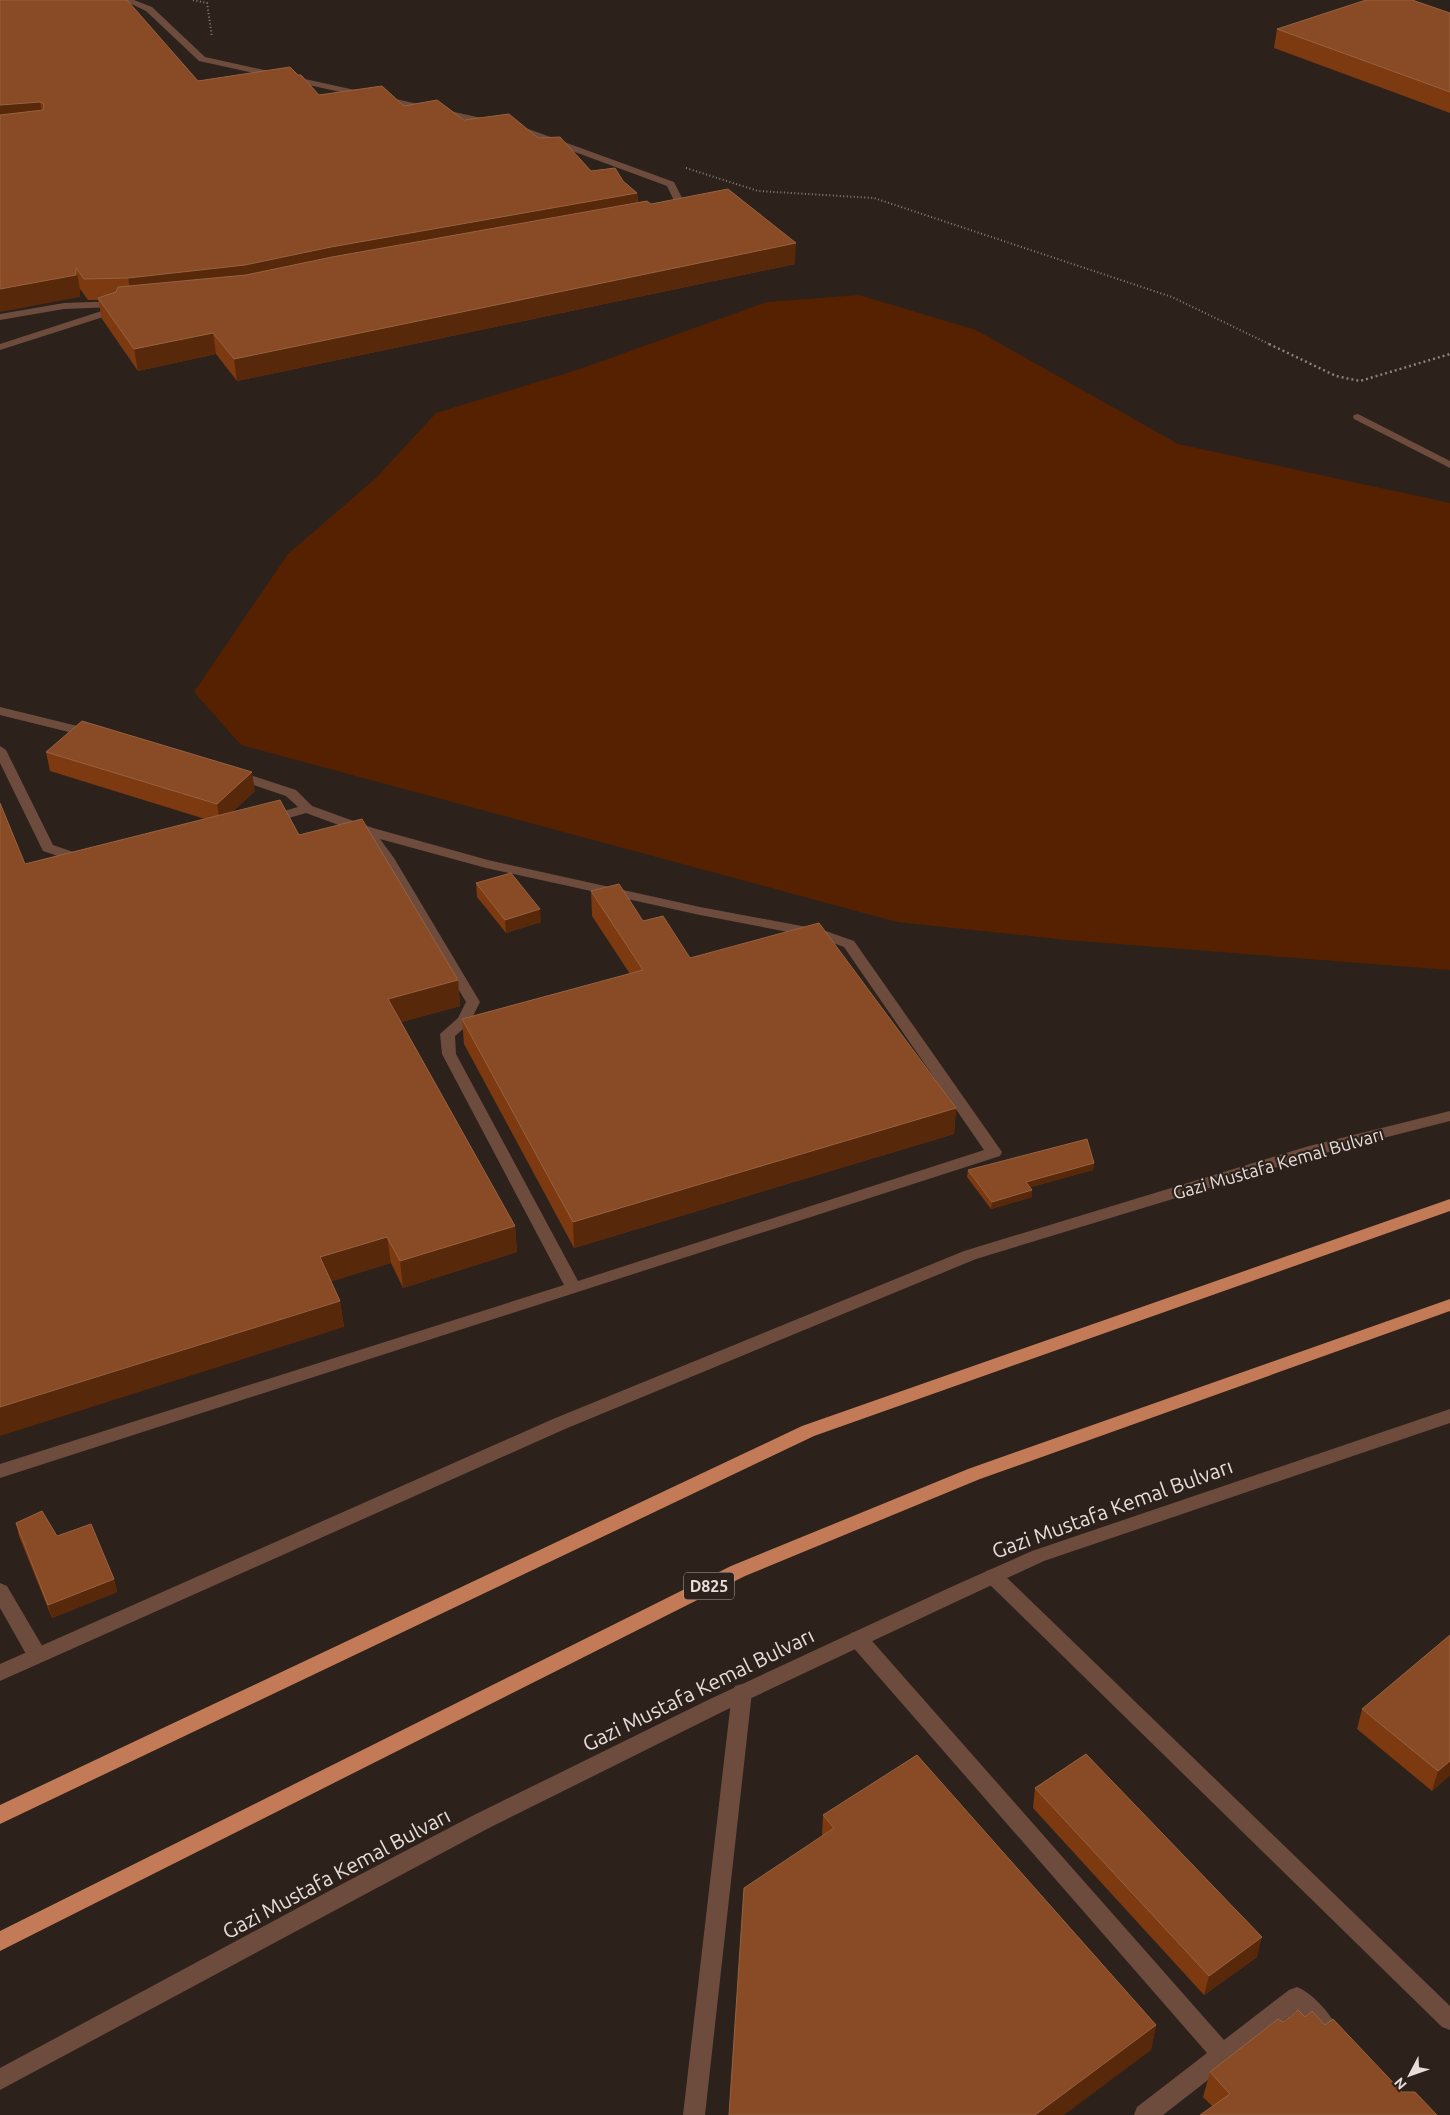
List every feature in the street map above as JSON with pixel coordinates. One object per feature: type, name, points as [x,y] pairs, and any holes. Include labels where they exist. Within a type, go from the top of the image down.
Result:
[{"type":"highway","points":[[0,1814],[808,1431],[1450,1205]]},
{"type":"highway","name":"D825","points":[[0,1941],[738,1571],[974,1474],[1450,1305]]},
{"type":"street","points":[[127,0],[149,9],[202,59],[520,129],[671,184],[682,210],[663,214]]},
{"type":"street","points":[[0,318],[64,306],[132,304],[0,347]]},
{"type":"street","points":[[1358,417],[1450,465]]},
{"type":"street","points":[[0,711],[108,738]]},
{"type":"street","points":[[0,750],[48,848],[84,860],[93,861]]},
{"type":"street","points":[[0,1471],[994,1152],[849,944],[823,934],[700,911],[486,864],[368,831],[307,809],[291,794],[220,770]]},
{"type":"street","points":[[251,825],[307,809]]},
{"type":"street","points":[[368,831],[387,858],[473,1002],[464,1020],[447,1034],[449,1054],[574,1288]]},
{"type":"street","name":"Gazi Mustafa Kemal Bulvarı","points":[[0,1673],[559,1424],[970,1255],[1315,1150],[1450,1116]]},
{"type":"street","name":"Gazi Mustafa Kemal Bulvarı","points":[[0,2080],[402,1863],[742,1692],[993,1576],[1038,1556],[1450,1416]]},
{"type":"street","points":[[993,1576],[1450,2020]]},
{"type":"street","points":[[0,1591],[37,1655]]},
{"type":"street","points":[[858,1639],[1224,2056]]},
{"type":"street","points":[[694,2115],[742,1692]]},
{"type":"street","points":[[1145,2115],[1297,1998],[1337,2039]]},
{"type":"path","points":[[193,0],[207,3],[212,40]]},
{"type":"path","points":[[684,167],[758,191],[874,198],[1172,297],[1336,376],[1360,381],[1450,354]]},
{"type":"shaded area","points":[[859,295],[976,330],[1178,444],[1450,503],[1450,970],[1067,940],[897,922],[241,745],[194,692],[288,554],[376,478],[436,413],[580,369],[767,302]]},
{"type":"building","points":[[0,0],[127,0],[198,81],[290,67],[298,75],[301,75],[319,95],[382,86],[404,106],[437,100],[464,120],[509,114],[538,138],[560,137],[591,171],[615,168],[623,181],[637,193],[331,247],[245,265],[128,278],[84,279],[76,268],[76,275],[0,289],[0,115],[43,110],[44,104],[40,102],[0,105]]},
{"type":"building","points":[[1366,0],[1412,0],[1450,13],[1450,92],[1277,29]]},
{"type":"building","points":[[728,189],[796,243],[234,359],[213,333],[134,349],[98,298],[116,292],[118,287],[246,275],[332,257],[647,201],[651,204]]},
{"type":"building","points":[[82,721],[252,772],[217,804],[46,752]]},
{"type":"building","points":[[280,800],[299,835],[362,819],[458,980],[388,999],[515,1226],[400,1261],[387,1237],[320,1257],[340,1301],[0,1407],[0,803],[25,864]]},
{"type":"building","points":[[511,873],[540,909],[505,920],[476,883]]},
{"type":"building","points":[[619,884],[643,921],[663,916],[690,958],[819,923],[956,1108],[573,1222],[462,1019],[643,970],[591,891]]},
{"type":"building","points":[[1087,1139],[1094,1163],[1026,1182],[1032,1190],[992,1202],[968,1170]]},
{"type":"building","points":[[42,1511],[57,1536],[91,1524],[114,1579],[48,1605],[16,1523]]},
{"type":"building","points":[[1450,1635],[1450,1761],[1438,1771],[1362,1709]]},
{"type":"building","points":[[1086,1754],[1262,1937],[1209,1976],[1035,1788]]},
{"type":"building","points":[[917,1755],[1156,2025],[1035,2115],[729,2115],[744,1888],[834,1828],[823,1815]]},
{"type":"building","points":[[1298,2010],[1305,2017],[1312,2011],[1325,2025],[1333,2019],[1402,2092],[1415,2092],[1437,2115],[1200,2115],[1230,2094],[1210,2072],[1278,2019],[1283,2022]]}]
